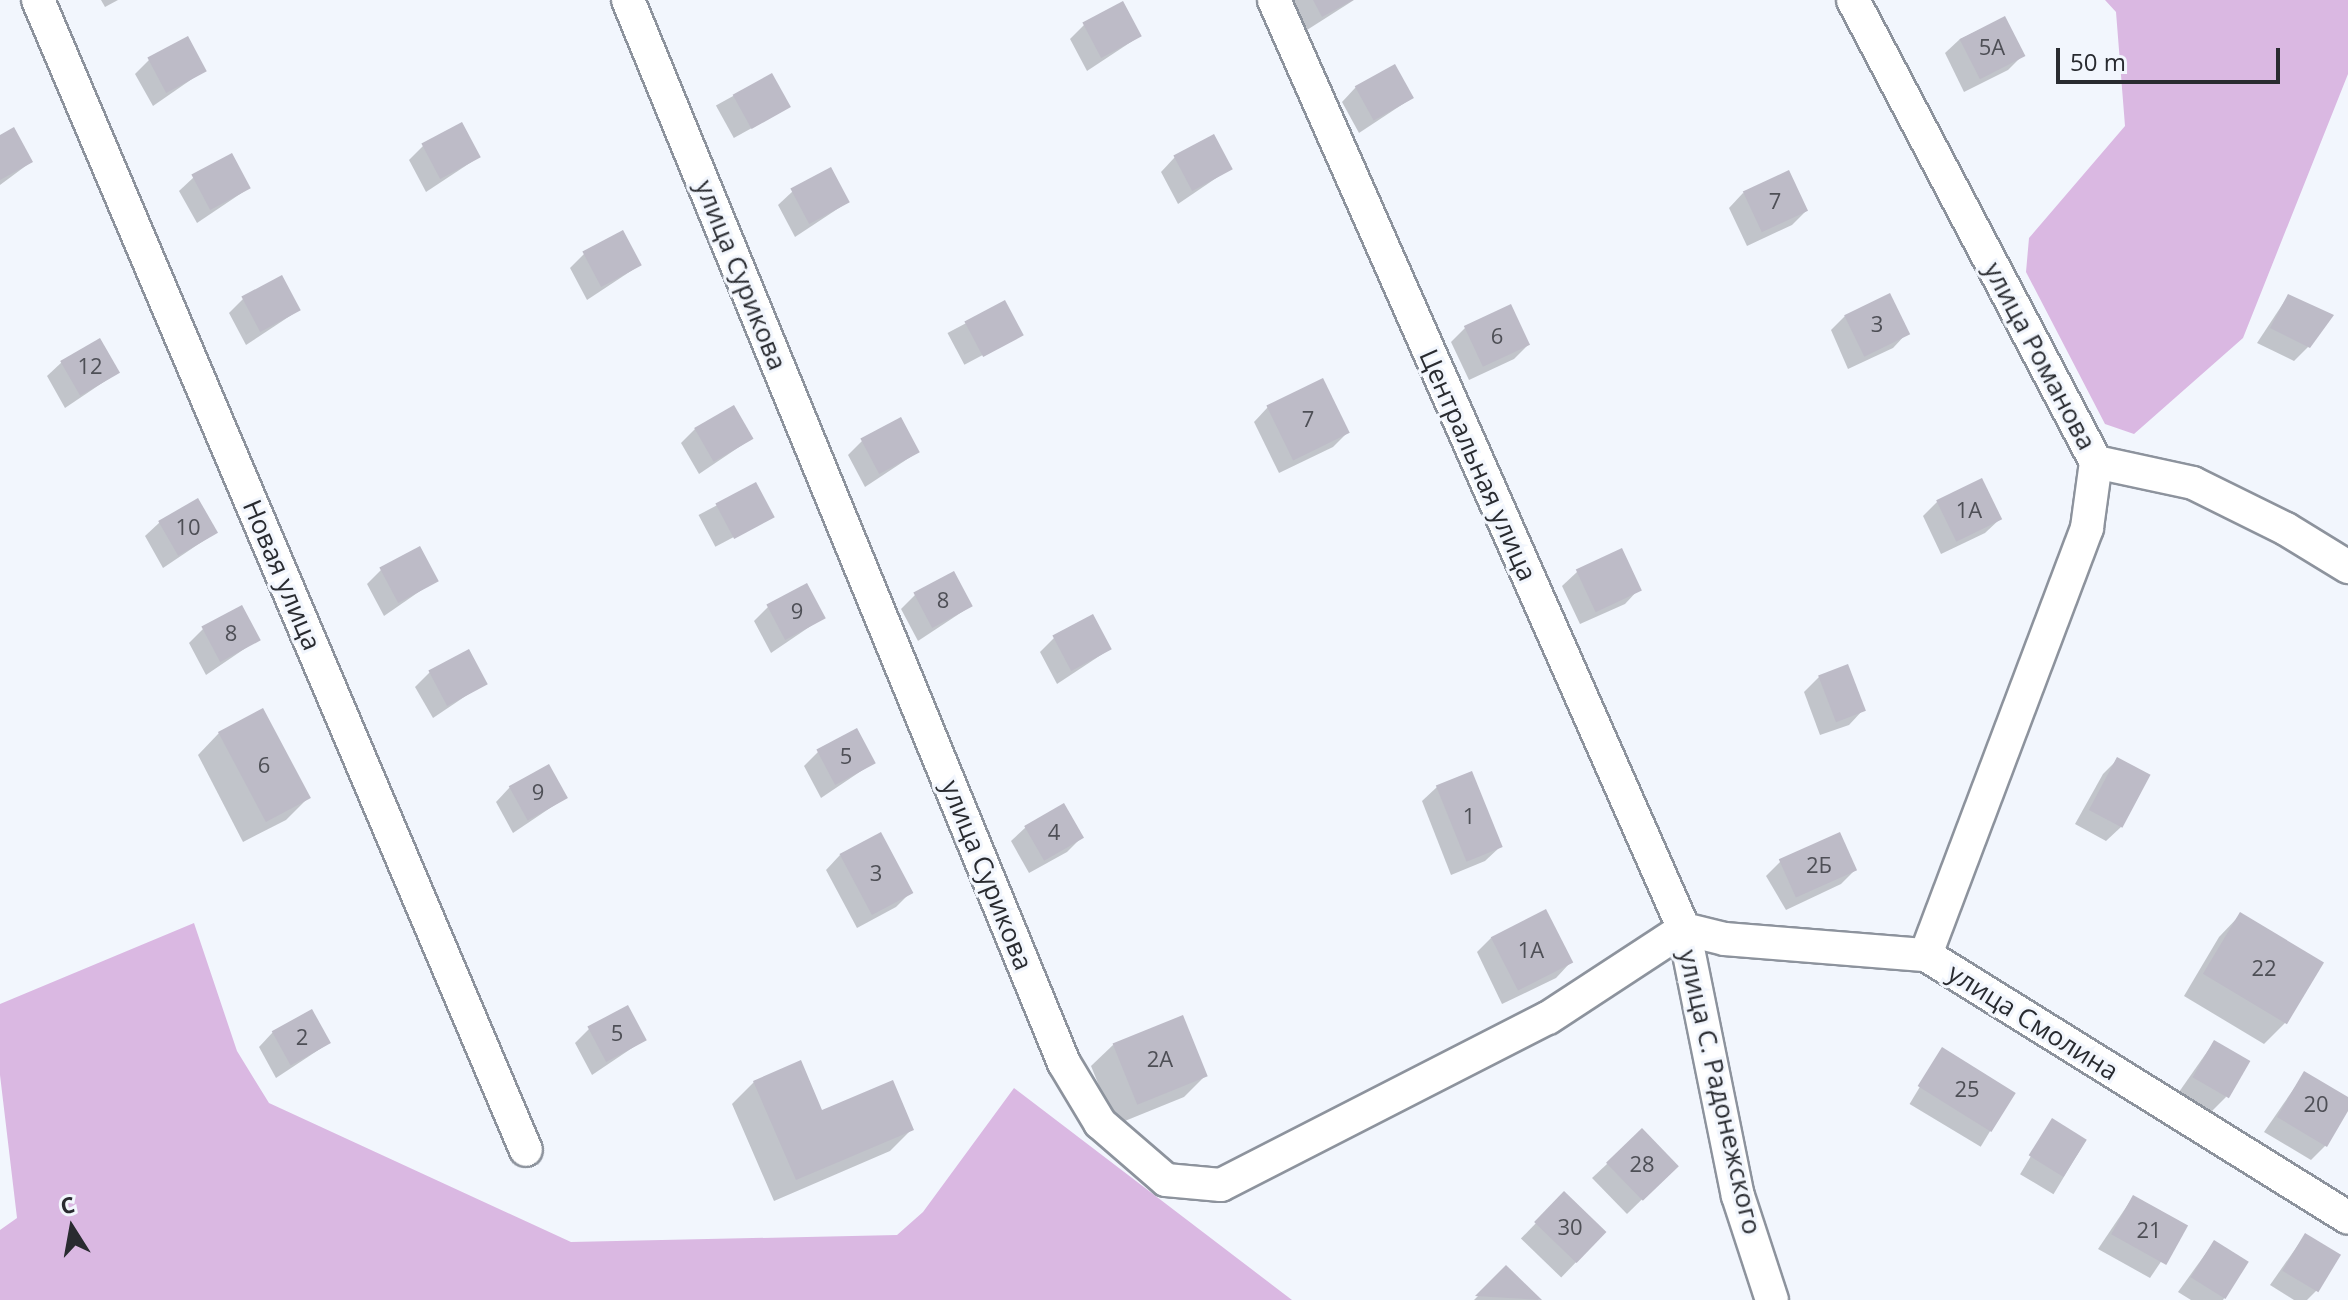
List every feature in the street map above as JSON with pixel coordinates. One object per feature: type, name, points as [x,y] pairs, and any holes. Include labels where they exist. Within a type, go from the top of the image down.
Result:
[{"type":"street","name":"Новая улица","points":[[38,0],[526,1150]]},
{"type":"street","name":"улица Сурикова","points":[[628,0],[1064,1063],[1100,1123],[1166,1180],[1221,1185],[1548,1018],[1684,929]]},
{"type":"street","name":"Центральная улица","points":[[1274,0],[1684,929]]},
{"type":"street","name":"улица Романова","points":[[1853,0],[2096,462],[2087,528],[1926,955]]},
{"type":"street","points":[[2096,462],[2193,483],[2286,529],[2348,567]]},
{"type":"street","name":"улица Смолина","points":[[1684,929],[1725,939],[1926,955],[2348,1218]]},
{"type":"street","name":"улица С. Радонежского","points":[[1684,929],[1738,1196],[1772,1300]]},
{"type":"shaded area","points":[[2105,0],[2348,0],[2348,74],[2243,338],[2134,434],[2105,424],[2026,272],[2029,238],[2125,126],[2116,12]]},
{"type":"shaded area","points":[[194,923],[237,1051],[269,1103],[571,1242],[897,1235],[923,1212],[1014,1088],[1292,1300],[0,1300],[0,1230],[17,1218],[0,1075],[0,1004]]},
{"type":"building","points":[[1313,0],[1353,0],[1322,17]]},
{"type":"building","points":[[1123,1],[1142,36],[1101,58],[1082,23]]},
{"type":"building","points":[[2005,16],[2025,56],[1980,79],[1960,39]]},
{"type":"building","points":[[188,36],[207,71],[166,93],[147,58]]},
{"type":"building","points":[[1395,64],[1414,98],[1374,120],[1355,86]]},
{"type":"building","points":[[772,73],[791,107],[752,129],[733,95]]},
{"type":"building","points":[[462,122],[481,157],[440,179],[421,144]]},
{"type":"building","points":[[14,127],[33,162],[0,180],[0,135]]},
{"type":"building","points":[[1214,134],[1233,169],[1192,191],[1173,156]]},
{"type":"building","points":[[232,153],[251,188],[210,210],[191,175]]},
{"type":"building","points":[[831,167],[850,202],[809,224],[790,189]]},
{"type":"building","points":[[1789,170],[1808,211],[1762,232],[1743,192]]},
{"type":"building","points":[[623,230],[642,265],[601,287],[582,252]]},
{"type":"building","points":[[282,275],[301,310],[260,332],[241,297]]},
{"type":"building","points":[[1890,293],[1910,334],[1864,357],[1844,315]]},
{"type":"building","points":[[2288,294],[2334,315],[2310,348],[2270,328]]},
{"type":"building","points":[[1005,300],[1024,335],[983,357],[964,322]]},
{"type":"building","points":[[1511,304],[1530,345],[1483,367],[1464,326]]},
{"type":"building","points":[[100,338],[120,373],[80,396],[60,361]]},
{"type":"building","points":[[1323,378],[1350,433],[1293,460],[1266,406]]},
{"type":"building","points":[[734,405],[754,439],[714,462],[694,428]]},
{"type":"building","points":[[901,417],[920,452],[879,474],[860,439]]},
{"type":"building","points":[[1982,478],[2002,519],[1956,542],[1936,500]]},
{"type":"building","points":[[756,482],[775,517],[734,539],[715,504]]},
{"type":"building","points":[[198,498],[218,533],[178,556],[158,521]]},
{"type":"building","points":[[420,546],[439,581],[398,603],[379,568]]},
{"type":"building","points":[[1622,548],[1642,591],[1596,612],[1576,570]]},
{"type":"building","points":[[954,571],[973,606],[932,628],[913,593]]},
{"type":"building","points":[[807,583],[826,618],[785,640],[766,605]]},
{"type":"building","points":[[242,605],[261,640],[220,662],[201,627]]},
{"type":"building","points":[[1093,614],[1112,649],[1071,671],[1052,636]]},
{"type":"building","points":[[469,649],[488,684],[447,706],[428,671]]},
{"type":"building","points":[[1848,664],[1866,711],[1836,722],[1818,675]]},
{"type":"building","points":[[263,708],[311,798],[266,822],[218,732]]},
{"type":"building","points":[[857,728],[876,763],[835,785],[816,750]]},
{"type":"building","points":[[2117,757],[2151,775],[2122,828],[2089,810]]},
{"type":"building","points":[[549,764],[568,798],[528,820],[509,786]]},
{"type":"building","points":[[1472,771],[1503,847],[1467,862],[1436,786]]},
{"type":"building","points":[[1064,803],[1084,838],[1044,861],[1024,826]]},
{"type":"building","points":[[881,832],[913,893],[872,915],[840,854]]},
{"type":"building","points":[[1840,832],[1857,870],[1796,898],[1779,859]]},
{"type":"building","points":[[1546,909],[1573,962],[1518,991],[1491,937]]},
{"type":"building","points":[[2240,912],[2324,962],[2287,1024],[2203,974]]},
{"type":"building","points":[[628,1005],[647,1040],[606,1062],[587,1027]]},
{"type":"building","points":[[312,1009],[331,1043],[291,1065],[272,1031]]},
{"type":"building","points":[[1183,1015],[1208,1076],[1137,1105],[1113,1043]]},
{"type":"building","points":[[2214,1040],[2250,1061],[2229,1098],[2192,1077]]},
{"type":"building","points":[[1942,1047],[2016,1093],[1991,1132],[1918,1086]]},
{"type":"building","points":[[801,1060],[822,1110],[893,1080],[914,1130],[796,1180],[753,1081]]},
{"type":"building","points":[[2304,1071],[2348,1097],[2348,1111],[2327,1147],[2277,1117]]},
{"type":"building","points":[[2052,1118],[2087,1140],[2063,1177],[2029,1155]]},
{"type":"building","points":[[1642,1128],[1679,1166],[1643,1201],[1606,1163]]},
{"type":"building","points":[[1564,1191],[1606,1232],[1577,1263],[1534,1222]]},
{"type":"building","points":[[2133,1195],[2188,1226],[2166,1265],[2111,1234]]},
{"type":"building","points":[[2305,1233],[2341,1255],[2318,1292],[2282,1271]]},
{"type":"building","points":[[2214,1240],[2249,1262],[2225,1299],[2191,1277]]},
{"type":"building","points":[[1506,1265],[1542,1300],[1475,1296]]}]
